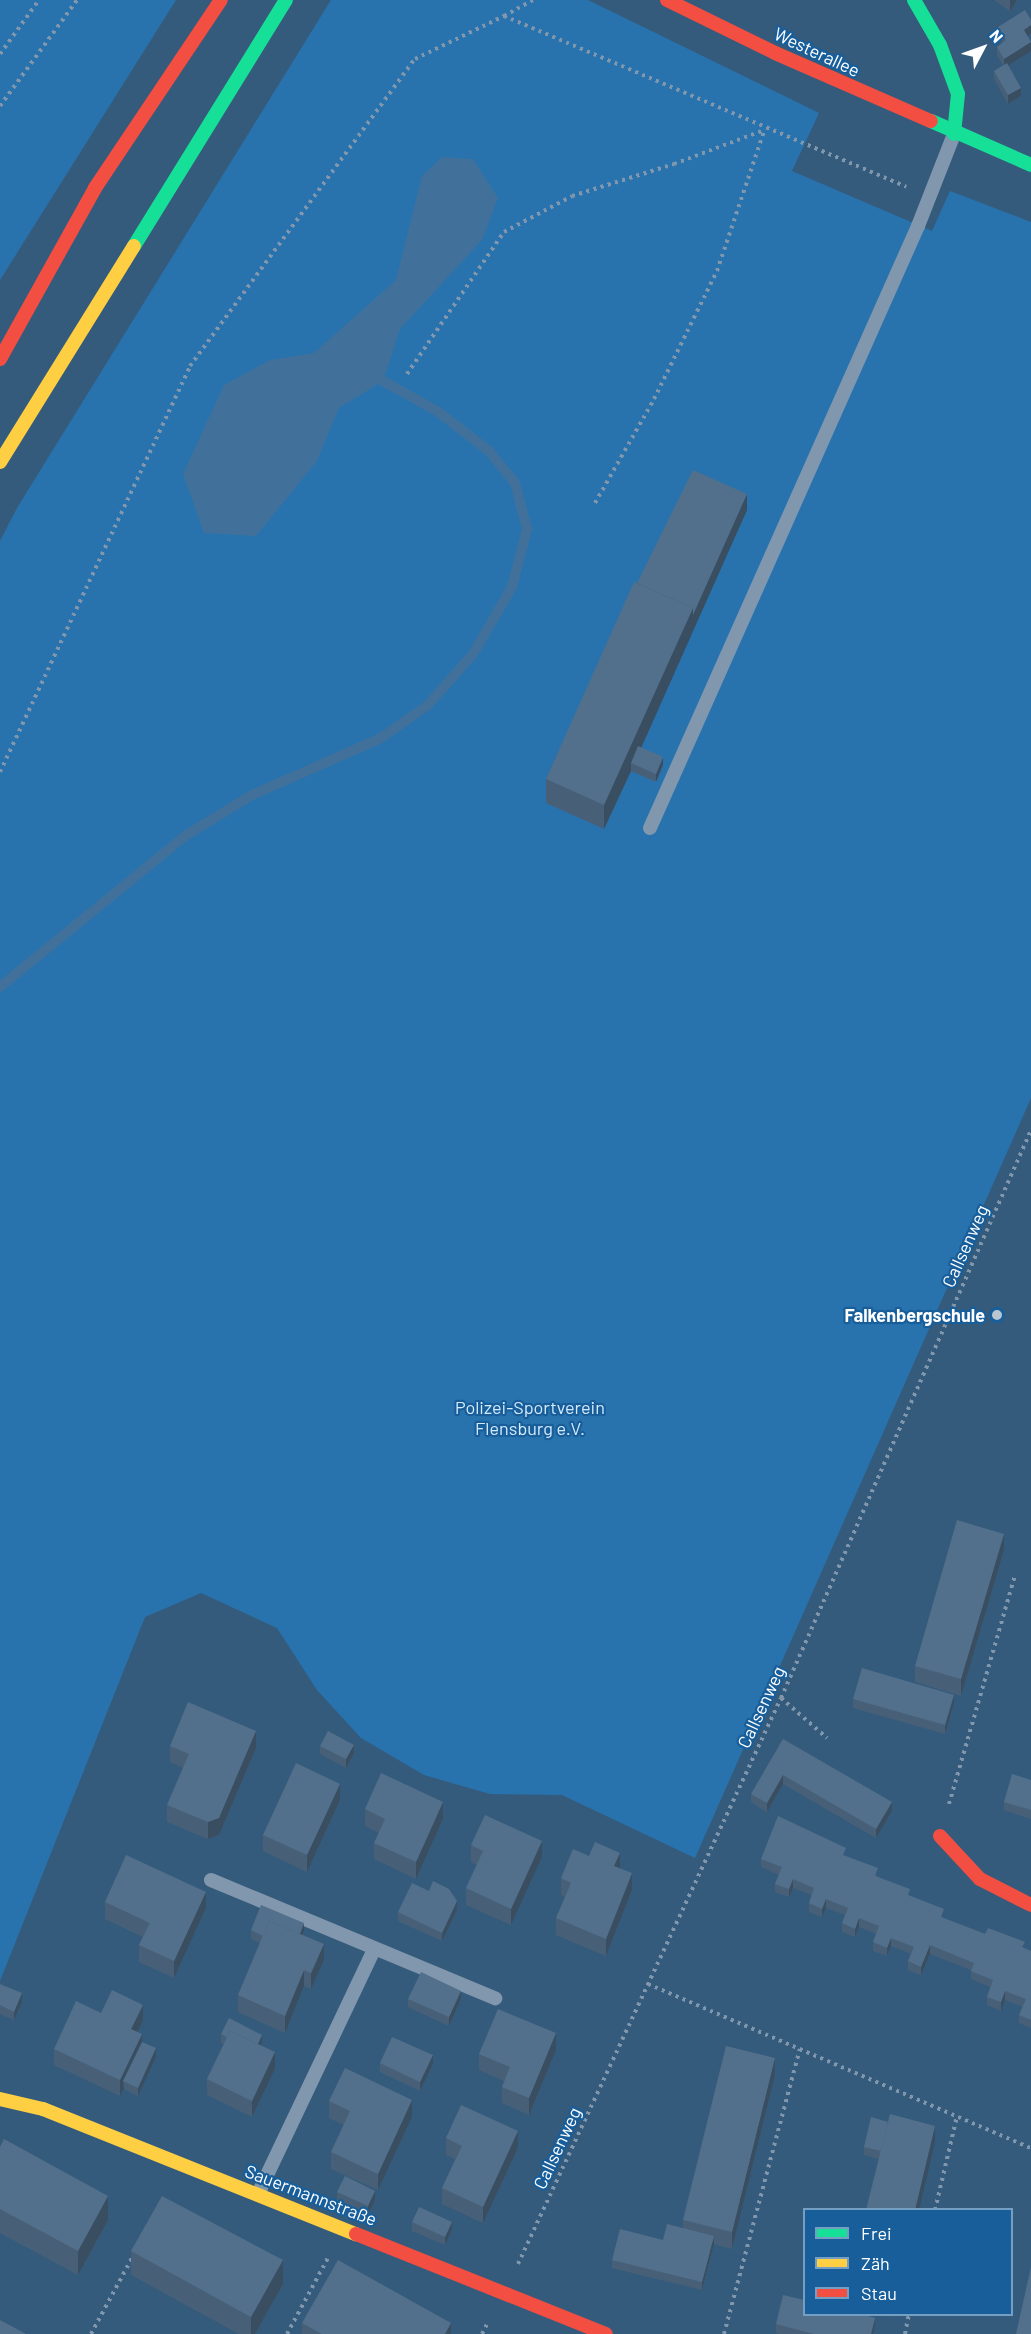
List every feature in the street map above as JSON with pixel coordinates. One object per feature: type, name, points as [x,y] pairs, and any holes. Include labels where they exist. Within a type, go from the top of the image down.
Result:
[{"type":"main road","points":[[0,359],[95,188],[220,0]]},
{"type":"main road","points":[[0,462],[286,0]]},
{"type":"main road","name":"Westerallee","points":[[667,0],[954,134],[1031,165]]},
{"type":"main road","points":[[914,0],[940,45],[958,94],[954,134]]},
{"type":"main road","points":[[939,1836],[980,1879],[1031,1905]]},
{"type":"main road","name":"Sauermannstraße","points":[[0,2099],[43,2109],[506,2291],[606,2334]]},
{"type":"lane","points":[[650,828],[929,196],[954,134]]},
{"type":"lane","points":[[211,1880],[495,1998]]},
{"type":"lane","points":[[258,2194],[375,1950]]},
{"type":"path","points":[[0,54],[39,0]]},
{"type":"path","points":[[0,106],[76,0]]},
{"type":"path","points":[[0,772],[190,366],[415,59],[533,0]]},
{"type":"path","points":[[504,16],[764,130],[929,196]]},
{"type":"path","points":[[407,374],[504,232],[572,196],[674,164],[764,130]]},
{"type":"path","points":[[596,503],[654,399],[717,271],[764,130]]},
{"type":"path","name":"Callsenweg","points":[[506,2291],[781,1698],[1031,1130]]},
{"type":"path","points":[[939,1836],[1014,1576]]},
{"type":"path","points":[[781,1698],[827,1738]]},
{"type":"path","points":[[648,1984],[1031,2148]]},
{"type":"path","points":[[724,2334],[800,2049]]},
{"type":"path","points":[[935,2208],[957,2116]]},
{"type":"path","points":[[287,2334],[345,2228]]},
{"type":"path","points":[[91,2334],[135,2254]]},
{"type":"path","points":[[905,2334],[909,2316]]},
{"type":"green space","points":[[0,0],[176,0],[0,280]]},
{"type":"green space","name":"Polizei-Sportverein Flensburg e.V.","points":[[331,0],[588,0],[819,113],[792,171],[932,231],[950,191],[1031,222],[1031,1098],[695,1858],[562,1795],[490,1794],[424,1775],[361,1738],[317,1690],[277,1628],[201,1593],[145,1617],[0,1981],[0,541],[17,508]]},
{"type":"shaded area","points":[[442,157],[473,159],[498,198],[482,240],[400,329],[383,381],[339,408],[317,461],[256,536],[204,533],[183,474],[224,385],[270,360],[314,353],[396,280],[422,176]]},
{"type":"building","points":[[1025,10],[1031,20],[1031,25],[1024,30],[1031,42],[1004,59],[997,47],[1006,40],[998,27]]},
{"type":"building","points":[[1007,63],[1021,88],[1008,95],[994,71]]},
{"type":"building","points":[[693,470],[747,494],[693,615],[693,608],[637,583]]},
{"type":"building","points":[[634,582],[693,608],[604,805],[546,779]]},
{"type":"building","points":[[638,746],[663,757],[656,774],[631,763]]},
{"type":"building","points":[[957,1520],[1004,1534],[961,1679],[915,1666]]},
{"type":"building","points":[[862,1668],[954,1695],[945,1725],[853,1699]]},
{"type":"building","points":[[188,1702],[256,1731],[219,1818],[208,1822],[167,1805],[189,1754],[170,1746]]},
{"type":"building","points":[[328,1731],[354,1745],[346,1759],[320,1746]]},
{"type":"building","points":[[783,1739],[892,1802],[876,1829],[783,1775],[767,1803],[751,1794]]},
{"type":"building","points":[[296,1763],[340,1784],[307,1855],[263,1835]]},
{"type":"building","points":[[381,1773],[443,1802],[416,1862],[374,1843],[385,1819],[365,1809]]},
{"type":"building","points":[[1012,1774],[1031,1780],[1031,1810],[1004,1802]]},
{"type":"building","points":[[485,1815],[542,1841],[511,1909],[466,1888],[483,1851],[471,1845]]},
{"type":"building","points":[[778,1816],[846,1848],[843,1855],[878,1868],[875,1876],[910,1889],[908,1895],[944,1909],[941,1917],[985,1934],[988,1928],[1025,1942],[1022,1947],[1031,1951],[1031,2020],[1019,2015],[1026,1999],[1005,1991],[1001,2002],[987,1997],[993,1980],[971,1971],[974,1963],[930,1945],[921,1967],[908,1961],[914,1947],[891,1938],[887,1948],[873,1942],[879,1926],[859,1918],[855,1929],[842,1923],[848,1908],[826,1899],[822,1909],[809,1903],[814,1888],[793,1879],[789,1889],[775,1884],[782,1867],[761,1859]]},
{"type":"building","points":[[595,1842],[620,1853],[614,1866],[632,1873],[606,1939],[556,1918],[571,1883],[561,1878],[573,1849],[589,1856]]},
{"type":"building","points":[[126,1855],[206,1892],[174,1961],[139,1945],[150,1923],[105,1902]]},
{"type":"building","points":[[433,1881],[449,1889],[457,1901],[442,1933],[398,1912],[412,1883],[429,1891]]},
{"type":"building","points":[[261,1905],[304,1923],[300,1934],[269,1921],[263,1936],[251,1930]]},
{"type":"building","points":[[269,1921],[324,1944],[311,1973],[304,1970],[285,2016],[238,1995]]},
{"type":"building","points":[[421,1972],[461,1991],[449,2017],[408,1999]]},
{"type":"building","points":[[0,1984],[22,1993],[14,2012],[0,2005]]},
{"type":"building","points":[[112,1990],[143,2005],[131,2029],[142,2034],[120,2080],[54,2049],[76,2001],[101,2013]]},
{"type":"building","points":[[498,2009],[556,2033],[529,2098],[502,2087],[510,2067],[479,2054]]},
{"type":"building","points":[[229,2018],[262,2035],[258,2044],[230,2031],[227,2037],[221,2034]]},
{"type":"building","points":[[230,2031],[275,2052],[252,2101],[207,2079]]},
{"type":"building","points":[[392,2037],[433,2055],[420,2082],[380,2063]]},
{"type":"building","points":[[142,2042],[156,2048],[138,2088],[123,2081]]},
{"type":"building","points":[[726,2046],[775,2058],[732,2232],[683,2220]]},
{"type":"building","points":[[345,2068],[412,2100],[378,2174],[331,2152],[350,2111],[329,2101]]},
{"type":"building","points":[[461,2105],[518,2131],[483,2207],[442,2188],[462,2146],[446,2138]]},
{"type":"building","points":[[890,2114],[935,2126],[915,2208],[866,2208]]},
{"type":"building","points":[[871,2117],[888,2122],[881,2151],[864,2147]]},
{"type":"building","points":[[4,2139],[108,2196],[78,2251],[0,2209],[0,2147]]},
{"type":"building","points":[[345,2176],[375,2191],[368,2206],[337,2192]]},
{"type":"building","points":[[162,2196],[283,2260],[251,2317],[131,2251]]},
{"type":"building","points":[[419,2207],[452,2222],[445,2237],[412,2222]]},
{"type":"building","points":[[667,2224],[714,2236],[702,2282],[612,2260],[620,2229],[663,2240]]},
{"type":"building","points":[[338,2260],[451,2323],[445,2334],[322,2334],[302,2323]]},
{"type":"building","points":[[1031,2267],[1031,2334],[1016,2334]]},
{"type":"building","points":[[783,2295],[803,2300],[803,2316],[868,2316],[875,2318],[871,2334],[814,2334],[776,2324]]},
{"type":"building","points":[[0,2320],[26,2334],[0,2334]]},
{"type":"waterway","points":[[0,987],[185,836],[252,795],[381,738],[428,705],[473,654],[512,587],[527,529],[515,483],[489,451],[437,411],[383,381]]},
{"type":"traffic: fast","points":[[134,246],[286,0]]},
{"type":"traffic: fast","points":[[914,0],[940,45],[958,94],[954,134]]},
{"type":"traffic: fast","points":[[931,121],[1031,165]]},
{"type":"traffic: slow","points":[[0,462],[134,246]]},
{"type":"traffic: slow","points":[[0,2099],[43,2109],[356,2234]]},
{"type":"traffic: jam","points":[[0,359],[95,188],[221,0]]},
{"type":"traffic: jam","points":[[667,0],[775,53],[931,121]]},
{"type":"traffic: jam","points":[[940,1836],[980,1879],[1031,1905]]},
{"type":"traffic: jam","points":[[356,2234],[606,2334]]},
{"type":"place","name":"Falkenbergschule","points":[[997,1315]]}]
